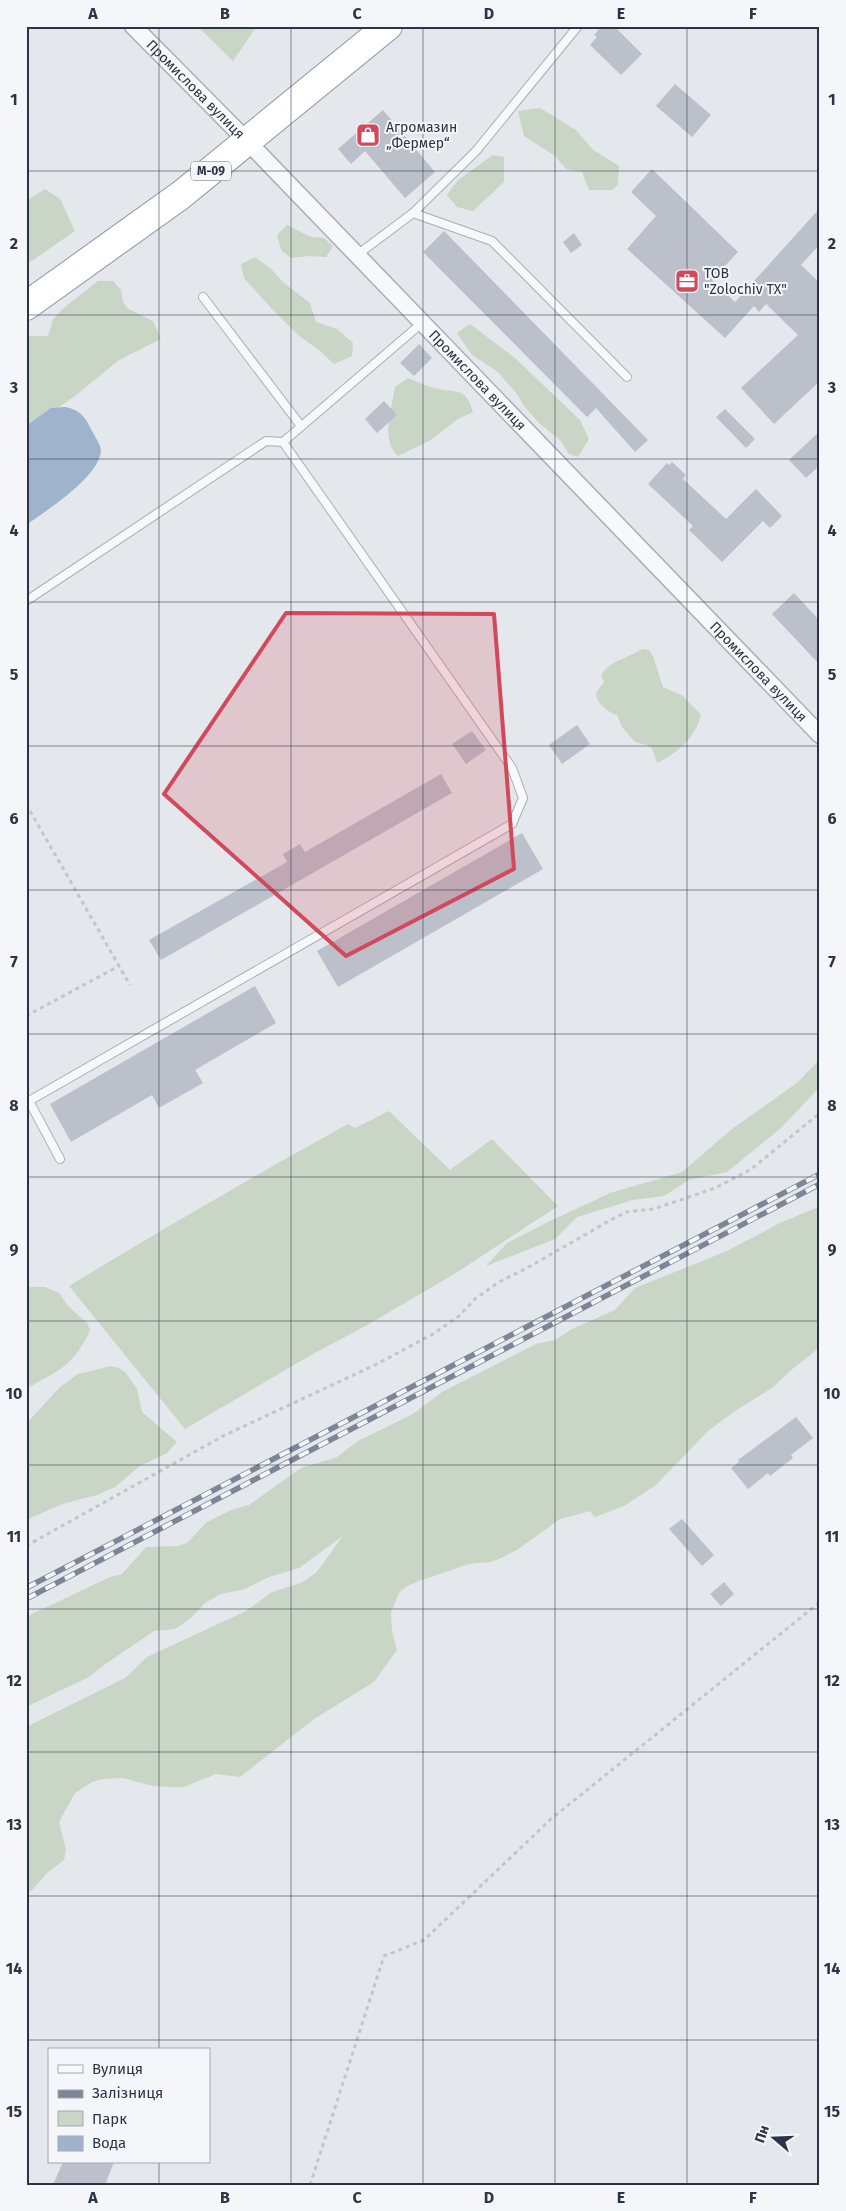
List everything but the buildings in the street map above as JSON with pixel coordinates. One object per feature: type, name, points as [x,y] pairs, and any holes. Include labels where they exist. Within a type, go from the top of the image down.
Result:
[{"type":"highway","name":"М-09","points":[[26,306],[181,195],[388,26]]},
{"type":"street","name":"Промислова вулиця","points":[[133,26],[248,142],[820,735]]},
{"type":"lane","points":[[357,256],[413,213],[476,151],[578,26]]},
{"type":"lane","points":[[413,213],[492,241],[627,377]]},
{"type":"lane","points":[[203,297],[301,426]]},
{"type":"lane","points":[[26,601],[266,441],[283,442],[422,323]]},
{"type":"lane","points":[[60,1160],[29,1101],[512,824],[523,798],[512,768],[283,442]]},
{"type":"path","points":[[814,26],[820,30]]},
{"type":"path","points":[[26,804],[130,985]]},
{"type":"path","points":[[26,1016],[119,966]]},
{"type":"path","points":[[26,1546],[223,1436],[377,1364],[433,1334],[459,1316],[475,1298],[499,1282],[618,1216],[626,1212],[654,1209],[715,1188],[750,1170],[820,1113]]},
{"type":"path","points":[[310,2185],[384,1956],[424,1940],[551,1819],[820,1602]]},
{"type":"highlighted area","points":[[286,613],[494,614],[514,869],[346,956],[164,794]]},
{"type":"green space","points":[[197,26],[257,26],[233,61]]},
{"type":"green space","points":[[540,108],[576,130],[592,149],[619,166],[618,184],[613,190],[589,190],[582,172],[566,169],[555,156],[524,136],[518,111]]},
{"type":"green space","points":[[493,155],[504,157],[504,182],[473,211],[457,207],[447,195],[458,180]]},
{"type":"green space","points":[[45,189],[60,199],[75,231],[26,265],[26,201]]},
{"type":"green space","points":[[287,225],[311,237],[324,238],[333,246],[326,257],[291,258],[281,250],[277,235]]},
{"type":"green space","points":[[255,257],[310,303],[316,322],[337,329],[353,343],[352,356],[334,364],[298,335],[272,309],[244,278],[241,264]]},
{"type":"green space","points":[[98,281],[113,281],[121,290],[123,301],[127,308],[153,321],[161,339],[119,360],[75,396],[59,407],[45,413],[26,430],[26,336],[48,336],[53,319]]},
{"type":"green space","points":[[470,324],[515,358],[580,420],[589,439],[578,457],[569,454],[560,440],[539,423],[498,372],[472,355],[457,333]]},
{"type":"green space","points":[[408,378],[434,388],[461,393],[468,399],[473,412],[458,419],[429,441],[398,456],[393,449],[388,433],[390,414],[395,387]]},
{"type":"green space","points":[[642,649],[649,650],[653,656],[663,687],[683,696],[701,715],[695,731],[685,744],[672,755],[657,763],[652,748],[635,742],[622,727],[617,715],[606,710],[600,704],[596,693],[604,682],[601,675],[605,670],[615,662]]},
{"type":"green space","points":[[820,1059],[820,1086],[817,1090],[781,1128],[727,1172],[689,1180],[664,1196],[633,1200],[577,1217],[555,1239],[486,1266],[507,1243],[550,1221],[610,1193],[682,1172],[732,1129],[798,1082]]},
{"type":"green space","points":[[389,1111],[450,1170],[492,1139],[558,1206],[456,1273],[185,1429],[69,1286],[138,1244],[348,1124],[355,1128]]},
{"type":"green space","points":[[820,1208],[820,1347],[772,1388],[735,1411],[708,1431],[656,1485],[624,1506],[595,1517],[590,1511],[560,1519],[517,1550],[499,1559],[469,1564],[406,1587],[399,1593],[391,1612],[392,1631],[397,1650],[374,1682],[314,1719],[240,1777],[216,1774],[184,1787],[153,1786],[123,1778],[102,1779],[92,1782],[75,1793],[59,1822],[66,1850],[64,1860],[47,1873],[32,1890],[26,1893],[26,1727],[125,1678],[147,1657],[246,1611],[272,1592],[301,1583],[316,1573],[343,1536],[299,1568],[269,1577],[245,1589],[221,1594],[205,1603],[191,1618],[175,1629],[154,1631],[89,1677],[26,1707],[26,1617],[110,1577],[122,1574],[146,1547],[178,1546],[187,1543],[207,1522],[231,1510],[249,1505],[301,1468],[337,1457],[358,1441],[413,1414],[442,1392],[536,1344],[555,1340],[572,1329],[615,1310],[635,1288],[727,1251],[780,1223]]},
{"type":"green space","points":[[26,1287],[45,1287],[59,1293],[68,1306],[87,1323],[90,1330],[78,1352],[64,1366],[26,1389]]},
{"type":"green space","points":[[111,1366],[119,1368],[126,1373],[137,1389],[142,1412],[177,1442],[167,1453],[140,1466],[115,1487],[97,1495],[62,1504],[26,1520],[26,1424],[60,1387],[78,1374]]},
{"type":"water","points":[[65,407],[79,412],[87,422],[101,449],[98,461],[82,482],[26,525],[26,426],[51,408]]},
{"type":"railway","points":[[26,1588],[820,1174]]},
{"type":"railway","points":[[26,1599],[820,1184]]},
{"type":"place","name":"Агромазин „Фермер“","points":[[368,135]]},
{"type":"place","name":"ТОВ \"Zolochiv TX\"","points":[[687,281]]}]
